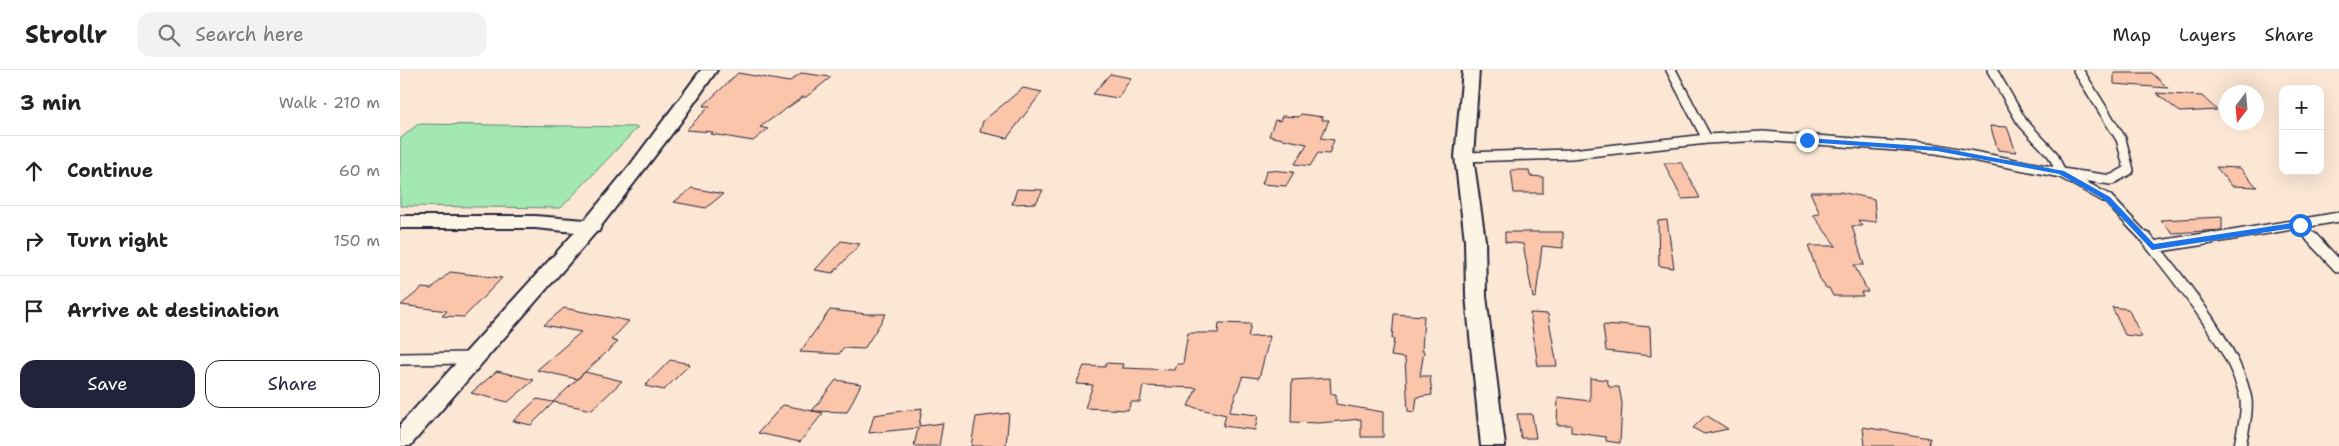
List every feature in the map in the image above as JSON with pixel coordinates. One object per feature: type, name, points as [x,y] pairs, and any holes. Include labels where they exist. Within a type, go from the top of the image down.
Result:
[{"type":"street","points":[[400,441],[592,227],[674,122],[709,70]]},
{"type":"street","points":[[1471,70],[1464,157],[1475,240],[1476,296],[1493,446]]},
{"type":"street","points":[[400,222],[535,222],[592,227]]},
{"type":"lane","points":[[1671,70],[1707,139]]},
{"type":"lane","points":[[1992,70],[2022,122],[2053,155],[2061,173],[2107,198],[2152,247],[2198,304],[2230,359],[2246,400],[2240,446]]},
{"type":"lane","points":[[1464,157],[1571,154],[1707,139],[1763,136],[1922,148],[2111,180],[2130,170],[2121,139],[2078,70]]},
{"type":"lane","points":[[2152,247],[2300,225],[2339,217]]},
{"type":"lane","points":[[2300,225],[2339,267]]},
{"type":"lane","points":[[400,359],[474,358]]},
{"type":"green space","points":[[418,124],[638,127],[561,208],[400,206],[400,139]]},
{"type":"building","points":[[738,73],[789,82],[801,73],[831,77],[806,97],[803,97],[760,127],[768,129],[753,141],[711,134],[713,132],[686,130],[710,106],[703,106]]},
{"type":"building","points":[[2114,73],[2152,73],[2168,88],[2114,84]]},
{"type":"building","points":[[1110,74],[1131,78],[1118,98],[1093,94]]},
{"type":"building","points":[[1023,88],[1042,92],[1007,138],[980,132],[983,121]]},
{"type":"building","points":[[2156,93],[2202,96],[2217,110],[2180,112]]},
{"type":"building","points":[[1301,114],[1323,117],[1322,120],[1329,120],[1321,138],[1334,140],[1329,154],[1318,153],[1310,166],[1295,164],[1307,144],[1269,136],[1275,120],[1280,121],[1282,116],[1299,117]]},
{"type":"building","points":[[1990,126],[2007,127],[2016,152],[1998,150]]},
{"type":"building","points":[[1664,163],[1682,163],[1700,198],[1682,199]]},
{"type":"building","points":[[2216,167],[2240,168],[2257,187],[2232,186]]},
{"type":"building","points":[[1267,170],[1294,172],[1286,186],[1262,184]]},
{"type":"building","points":[[1511,170],[1529,170],[1530,176],[1543,177],[1543,193],[1514,193]]},
{"type":"building","points":[[692,188],[723,194],[706,208],[674,202]]},
{"type":"building","points":[[1017,189],[1043,190],[1036,203],[1012,204]]},
{"type":"building","points":[[1810,192],[1840,192],[1874,199],[1876,222],[1858,220],[1862,226],[1852,226],[1864,265],[1854,265],[1868,292],[1861,292],[1863,296],[1833,296],[1829,288],[1826,288],[1820,279],[1808,246],[1836,246],[1813,215],[1820,214]]},
{"type":"building","points":[[2222,217],[2222,230],[2173,233],[2160,220]]},
{"type":"building","points":[[1667,220],[1674,268],[1659,266],[1658,221]]},
{"type":"building","points":[[1505,232],[1563,232],[1563,248],[1542,246],[1536,297],[1533,298],[1523,244],[1505,242]]},
{"type":"building","points":[[841,241],[860,244],[833,273],[815,270]]},
{"type":"building","points":[[450,272],[502,278],[464,317],[442,316],[447,311],[401,305],[422,288],[431,289]]},
{"type":"building","points":[[2112,307],[2128,309],[2142,337],[2125,335]]},
{"type":"building","points":[[564,308],[629,321],[611,340],[618,342],[577,379],[537,370],[581,332],[544,325]]},
{"type":"building","points":[[830,310],[886,314],[864,349],[843,348],[839,354],[800,352]]},
{"type":"building","points":[[1530,313],[1548,314],[1557,366],[1538,366]]},
{"type":"building","points":[[1394,314],[1424,316],[1422,351],[1424,351],[1420,376],[1430,376],[1432,395],[1417,397],[1415,412],[1408,411],[1405,358],[1391,356],[1394,339],[1392,339]]},
{"type":"building","points":[[1219,323],[1251,324],[1248,337],[1270,336],[1259,378],[1243,376],[1229,412],[1258,415],[1255,430],[1223,426],[1226,415],[1188,406],[1197,388],[1143,386],[1140,402],[1131,402],[1128,410],[1085,408],[1093,385],[1076,384],[1084,366],[1105,367],[1106,363],[1123,364],[1122,368],[1175,370],[1177,364],[1183,364],[1188,333],[1218,333]]},
{"type":"building","points":[[1619,324],[1650,327],[1651,356],[1606,351],[1603,325],[1619,326]]},
{"type":"building","points":[[670,360],[690,364],[664,390],[645,386]]},
{"type":"building","points":[[497,371],[534,380],[508,402],[471,393]]},
{"type":"building","points":[[585,372],[622,381],[592,410],[554,402],[531,425],[513,421],[537,399],[553,402]]},
{"type":"building","points":[[1330,378],[1331,394],[1336,394],[1336,404],[1383,412],[1383,437],[1361,437],[1361,419],[1319,423],[1291,422],[1292,380]]},
{"type":"building","points":[[1590,378],[1607,380],[1609,387],[1619,387],[1622,403],[1620,443],[1606,441],[1606,437],[1571,432],[1571,425],[1557,425],[1558,397],[1590,401]]},
{"type":"building","points":[[836,380],[861,384],[847,412],[812,411]]},
{"type":"building","points":[[783,405],[823,413],[800,442],[758,433]]},
{"type":"building","points":[[922,408],[919,426],[943,423],[939,446],[914,446],[918,428],[869,433],[874,415]]},
{"type":"building","points":[[1009,413],[1006,446],[971,446],[976,417]]},
{"type":"building","points":[[1517,414],[1532,414],[1536,438],[1521,438]]},
{"type":"building","points":[[1706,415],[1728,429],[1704,434],[1693,428]]},
{"type":"building","points":[[1863,427],[1930,438],[1929,446],[1865,446]]},
{"type":"route","points":[[1807,140],[1937,149],[2061,173],[2107,198],[2152,247],[2300,225]]}]
